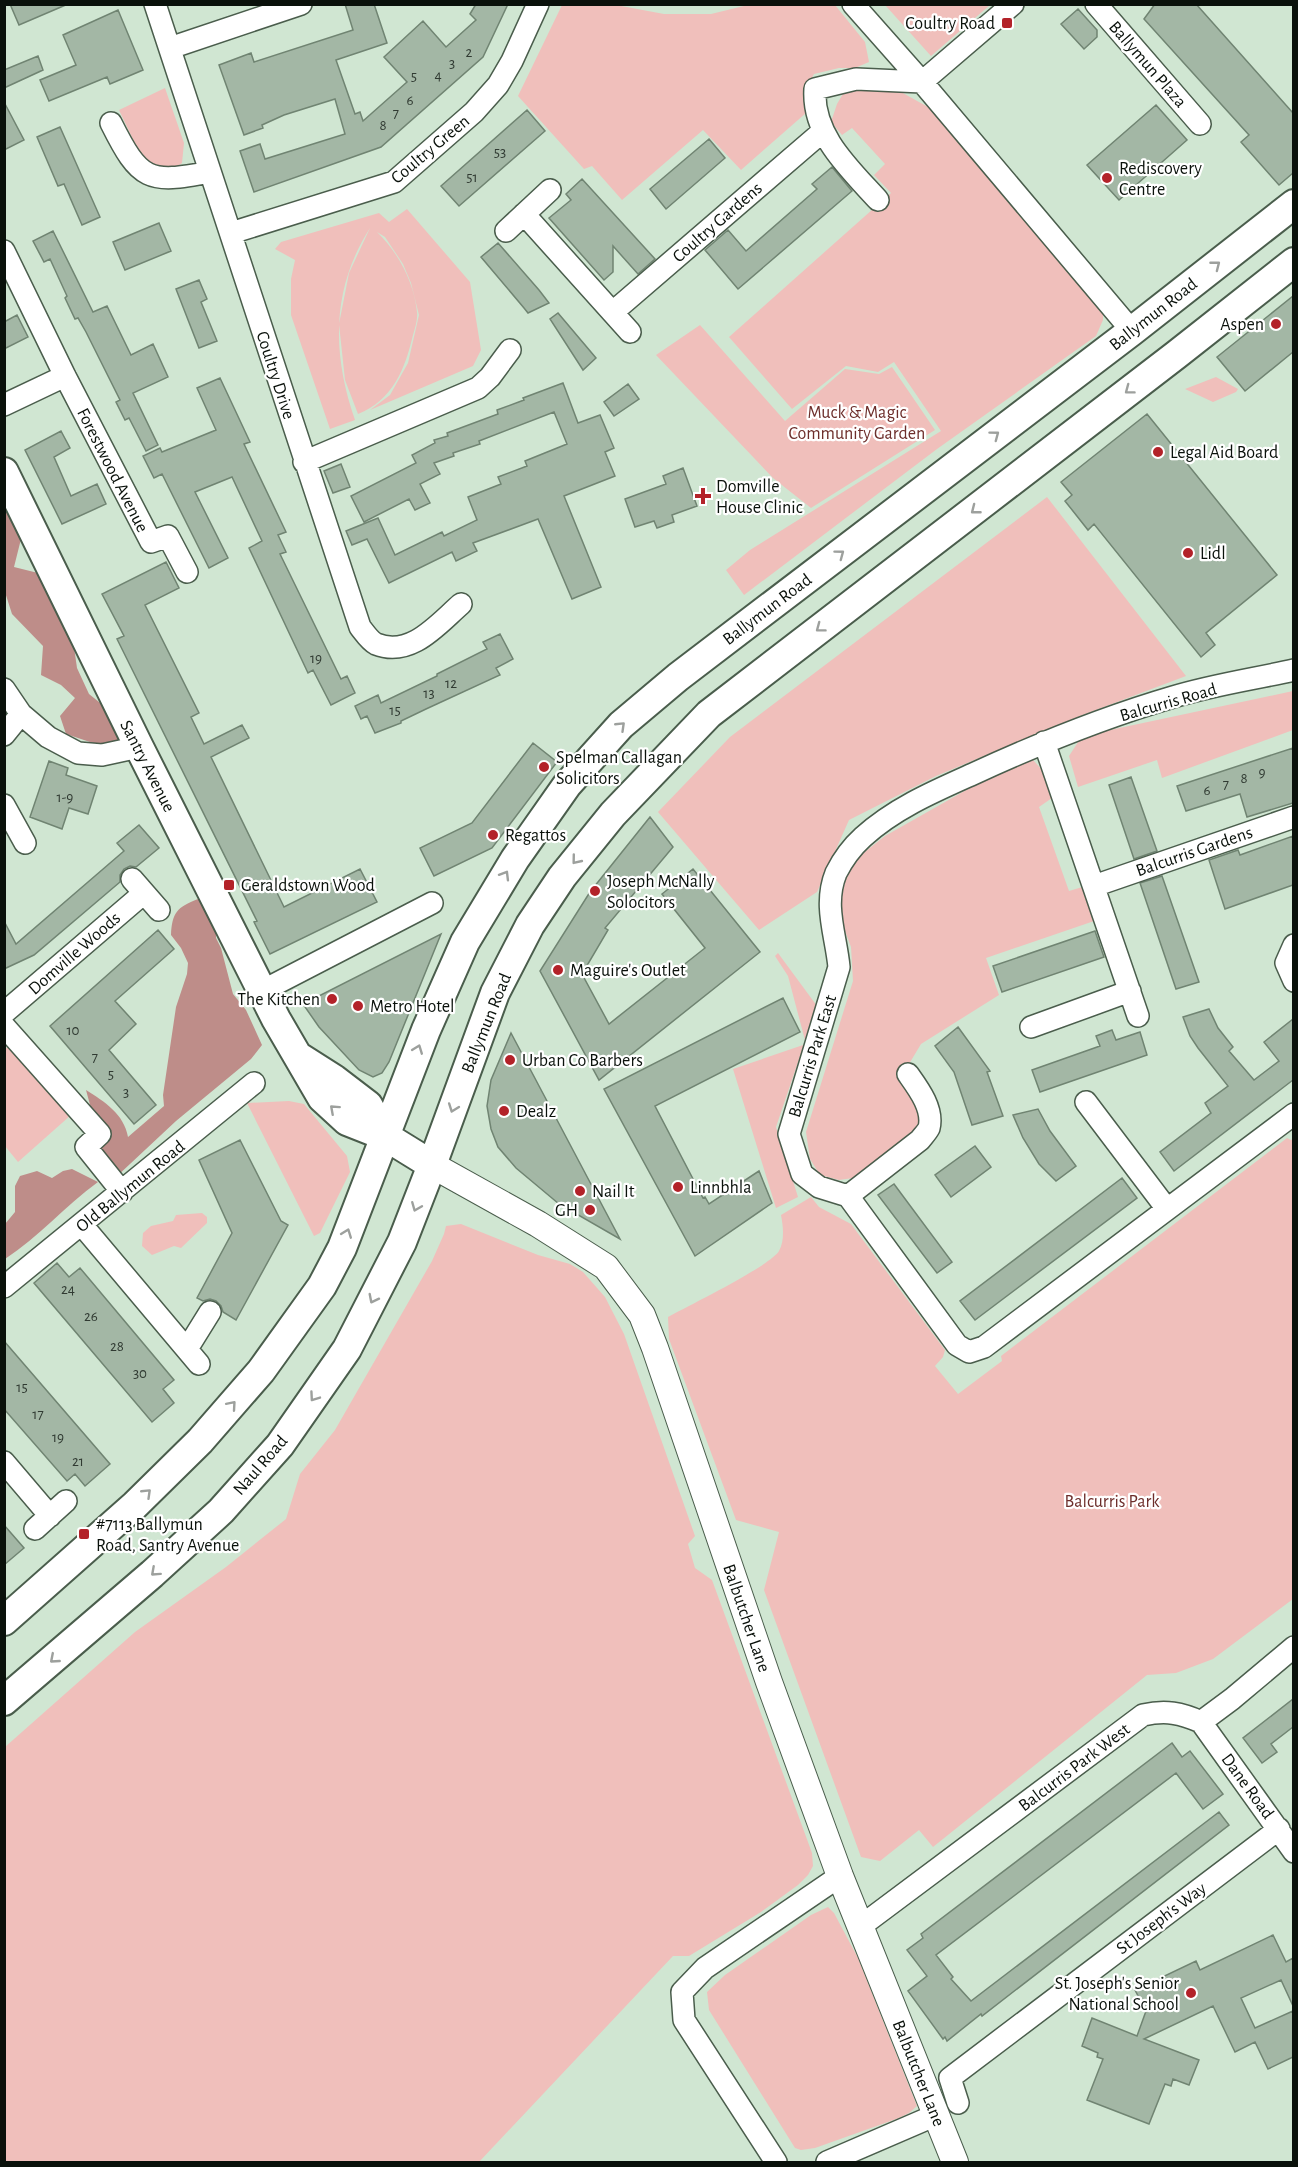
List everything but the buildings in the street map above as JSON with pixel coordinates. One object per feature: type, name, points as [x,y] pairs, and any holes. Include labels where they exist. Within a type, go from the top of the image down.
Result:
[{"type":"main road","name":"Ballymun Road","points":[[385,1136],[426,1030],[465,942],[515,859],[567,785],[621,725],[686,670],[1132,331],[1293,204]]},
{"type":"main road","name":"Ballymun Road","points":[[432,1165],[500,983],[531,925],[562,877],[620,807],[709,714],[1176,355],[1293,262]]},
{"type":"main road","name":"Santry Avenue","points":[[4,472],[139,747],[276,1019],[298,1056],[334,1079],[368,1105],[385,1136],[432,1165]]},
{"type":"main road","points":[[4,1621],[143,1497],[200,1441],[261,1371],[322,1286],[342,1248],[385,1136]]},
{"type":"main road","name":"Naul Road","points":[[4,1701],[152,1574],[221,1511],[280,1445],[347,1349],[402,1242],[432,1165]]},
{"type":"street","name":"Coultry Drive","points":[[156,4],[304,462],[360,627],[374,643],[395,648],[417,642],[461,604]]},
{"type":"street","points":[[170,48],[301,4]]},
{"type":"street","name":"Coultry Green","points":[[231,233],[394,182],[474,112],[498,85],[512,61],[538,4]]},
{"type":"street","points":[[853,4],[922,82],[1132,331]]},
{"type":"street","points":[[878,200],[838,155],[822,132],[814,101],[814,89],[856,79],[922,82],[1013,4]]},
{"type":"street","name":"Ballymun Plaza","points":[[1096,4],[1200,124]]},
{"type":"street","points":[[111,123],[126,154],[140,170],[153,178],[176,179],[210,172]]},
{"type":"street","name":"Coultry Gardens","points":[[613,312],[822,132]]},
{"type":"street","points":[[506,231],[550,190]]},
{"type":"street","points":[[524,214],[630,332]]},
{"type":"street","name":"Forestwood Avenue","points":[[4,251],[65,376],[151,542],[168,536],[187,572]]},
{"type":"street","points":[[304,462],[478,388],[490,377],[510,350]]},
{"type":"street","points":[[4,405],[65,376]]},
{"type":"street","name":"Balcurris Road","points":[[1044,742],[1175,696],[1293,670]]},
{"type":"street","points":[[4,689],[21,714],[48,737],[78,753],[102,755],[139,747]]},
{"type":"street","points":[[4,735],[21,714]]},
{"type":"street","points":[[1044,742],[1138,1016]]},
{"type":"street","name":"Balcurris Park East","points":[[848,1196],[819,1188],[802,1174],[789,1134],[838,967],[837,948],[831,926],[830,902],[836,875],[847,854],[864,836],[881,823],[924,796],[1044,742]]},
{"type":"street","points":[[4,806],[25,843]]},
{"type":"street","name":"Balcurris Gardens","points":[[1094,886],[1293,817]]},
{"type":"street","name":"Domville Woods","points":[[4,1013],[138,886],[159,910]]},
{"type":"street","points":[[262,991],[432,903]]},
{"type":"street","points":[[1293,945],[1286,963],[1293,981]]},
{"type":"street","points":[[1031,1027],[1130,991]]},
{"type":"street","points":[[4,1026],[100,1134],[86,1148],[122,1192]]},
{"type":"street","points":[[908,1074],[922,1095],[929,1116],[928,1129],[920,1140],[848,1196],[957,1345],[969,1352],[984,1347],[1293,1114]]},
{"type":"street","name":"Old Ballymun Road","points":[[4,1287],[254,1083]]},
{"type":"street","points":[[1086,1102],[1167,1209]]},
{"type":"street","name":"Balbutcher Lane","points":[[432,1165],[538,1224],[606,1267],[642,1315],[769,1682],[840,1876],[955,2163]]},
{"type":"street","points":[[82,1225],[193,1356],[210,1312]]},
{"type":"street","points":[[4,1462],[43,1522],[66,1501]]},
{"type":"street","points":[[1202,1722],[1293,1647]]},
{"type":"street","name":"Balcurris Park West","points":[[861,1926],[1143,1715],[1160,1711],[1181,1713],[1202,1722]]},
{"type":"street","name":"Dane Road","points":[[1202,1722],[1293,1852]]},
{"type":"street","name":"St Joseph's Way","points":[[958,2103],[950,2078],[1279,1829]]},
{"type":"street","points":[[776,2163],[684,2020],[682,1992],[705,1968],[840,1876]]},
{"type":"street","points":[[827,2163],[936,2115]]},
{"type":"green space","points":[[562,5],[616,5],[664,14],[711,14],[748,5],[835,5],[865,42],[869,62],[855,68],[839,68],[814,74],[803,94],[806,113],[741,170],[703,130],[622,200],[592,166],[584,169],[518,96]]},
{"type":"green space","points":[[885,5],[990,5],[931,56]]},
{"type":"green space","points":[[892,87],[928,107],[1103,306],[1103,320],[1096,336],[937,449],[744,595],[726,570],[750,550],[941,431],[894,362],[878,372],[846,366],[792,409],[729,337],[891,193],[874,175],[885,164],[852,128],[842,135],[831,122],[844,92],[852,89]]},
{"type":"green space","points":[[165,88],[184,143],[182,163],[169,172],[145,165],[119,110]]},
{"type":"green space","points":[[407,209],[470,282],[481,350],[473,366],[370,410],[390,395],[408,363],[419,315],[411,283],[403,264],[385,237],[377,232],[392,249],[404,268],[415,301],[417,318],[406,360],[396,382],[380,401],[358,414],[345,380],[339,327],[342,371],[355,420],[330,429],[291,315],[291,279],[295,260],[275,249],[281,242],[379,213],[389,222]],"holes":[[[370,228],[349,273],[339,323],[348,274],[357,251]]]},
{"type":"green space","name":"Muck & Magic Community Garden","points":[[700,325],[785,421],[845,369],[879,374],[892,367],[935,430],[811,508],[773,478],[656,355]]},
{"type":"green space","points":[[1216,377],[1238,389],[1213,402],[1185,389]]},
{"type":"green space","points":[[1047,497],[1186,676],[1080,716],[936,776],[849,820],[817,892],[759,930],[658,812],[730,737]]},
{"type":"green space","points":[[1293,691],[1293,730],[1162,778],[1157,760],[1078,787],[1069,756],[1082,736]]},
{"type":"green space","points":[[1021,759],[1032,759],[1049,782],[1052,798],[1039,807],[1069,891],[1089,885],[1100,919],[986,958],[999,995],[921,1044],[906,1069],[923,1117],[918,1129],[853,1178],[839,1180],[820,1175],[810,1159],[806,1132],[853,981],[851,947],[836,907],[852,862],[885,836]]},
{"type":"green space","points":[[778,953],[817,1006],[805,1041],[788,976],[775,956]]},
{"type":"green space","points":[[804,1045],[776,1127],[798,1197],[776,1208],[733,1069]]},
{"type":"green space","points":[[9,1046],[71,1115],[18,1162],[5,1146],[4,1050]]},
{"type":"green space","points":[[289,1101],[304,1104],[347,1156],[350,1172],[320,1233],[314,1236],[247,1103]]},
{"type":"green space","name":"Balcurris Park","points":[[1287,1138],[1291,1140],[1294,1138],[1293,1599],[1213,1659],[1176,1673],[1147,1675],[933,1847],[919,1830],[880,1861],[861,1857],[764,1590],[779,1532],[736,1520],[669,1339],[668,1317],[745,1276],[772,1258],[779,1251],[782,1242],[781,1215],[811,1197],[819,1207],[851,1224],[945,1350],[943,1357],[935,1366],[958,1394],[1002,1361],[1001,1356]]},
{"type":"green space","points":[[202,1213],[207,1217],[207,1223],[181,1248],[174,1246],[152,1255],[142,1246],[143,1233],[151,1226],[173,1221],[176,1215]]},
{"type":"green space","points":[[461,1224],[538,1255],[570,1264],[583,1272],[605,1297],[624,1334],[695,1536],[688,1544],[695,1568],[712,1580],[812,1853],[813,1866],[798,1885],[761,1912],[689,1956],[673,1956],[479,2162],[5,2162],[5,1747],[135,1632],[226,1567],[286,1519],[300,1474],[335,1430],[432,1261],[446,1226]]},
{"type":"green space","points":[[828,1907],[834,1913],[858,1958],[917,2106],[899,2118],[815,2148],[801,2150],[795,2148],[709,2010],[707,1992],[725,1975],[811,1915]]},
{"type":"shaded area","points":[[4,506],[21,539],[14,567],[38,573],[74,647],[77,668],[89,694],[104,706],[120,740],[114,745],[96,744],[66,734],[60,716],[75,698],[61,685],[41,675],[43,646],[12,614],[4,589]]},
{"type":"shaded area","points":[[198,899],[216,916],[216,938],[221,948],[233,994],[246,1010],[262,1045],[251,1059],[176,1121],[115,1178],[97,1153],[93,1116],[86,1090],[107,1104],[118,1115],[128,1137],[164,1106],[163,1095],[176,1007],[187,974],[188,963],[181,948],[171,935],[172,927],[174,916],[180,908]]},
{"type":"shaded area","points":[[72,1169],[98,1182],[5,1259],[5,1224],[15,1212],[15,1186],[20,1176],[37,1171],[52,1178],[63,1171]]},
{"type":"place","name":"Coultry Road","points":[[1007,23]]},
{"type":"place","name":"Rediscovery Centre","points":[[1107,178]]},
{"type":"place","name":"Aspen","points":[[1276,324]]},
{"type":"place","name":"Legal Aid Board","points":[[1158,452]]},
{"type":"place","name":"Domville House Clinic","points":[[703,496]]},
{"type":"place","name":"Lidl","points":[[1188,553]]},
{"type":"place","name":"Spelman Callagan Solicitors","points":[[544,767]]},
{"type":"place","name":"Regattos","points":[[493,835]]},
{"type":"place","name":"Geraldstown Wood","points":[[229,885]]},
{"type":"place","name":"Joseph McNally Solocitors","points":[[595,891]]},
{"type":"place","name":"Maguire's Outlet","points":[[558,970]]},
{"type":"place","name":"The Kitchen","points":[[332,999]]},
{"type":"place","name":"Metro Hotel","points":[[358,1006]]},
{"type":"place","name":"Urban Co Barbers","points":[[510,1060]]},
{"type":"place","name":"Dealz","points":[[504,1111]]},
{"type":"place","name":"Linnbhla","points":[[678,1187]]},
{"type":"place","name":"Nail It","points":[[580,1191]]},
{"type":"place","name":"GH","points":[[590,1210]]},
{"type":"place","name":"#7113 Ballymun Road, Santry Avenue","points":[[84,1534]]},
{"type":"place","name":"St. Joseph's Senior National School","points":[[1191,1993]]}]
